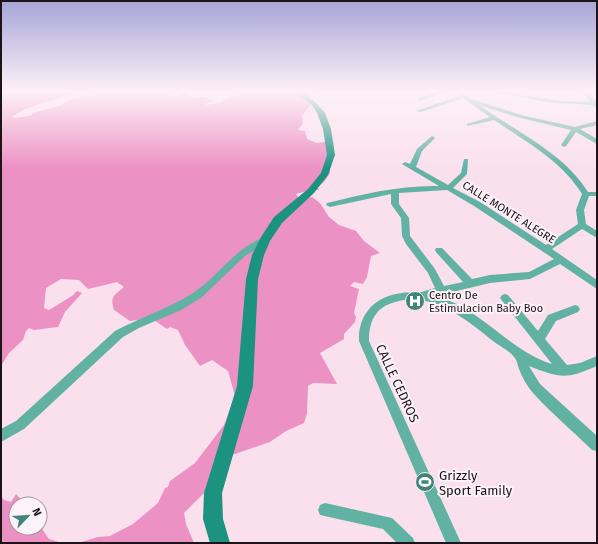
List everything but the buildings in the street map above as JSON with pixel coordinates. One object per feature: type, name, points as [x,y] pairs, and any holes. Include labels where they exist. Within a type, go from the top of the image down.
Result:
[{"type":"main road","points":[[220,543],[213,519],[213,494],[245,386],[252,278],[258,255],[265,240],[278,220],[311,191],[325,174],[331,155],[327,129],[323,117]]},
{"type":"street","points":[[526,117],[575,129],[597,142]]},
{"type":"street","points":[[469,125],[494,118],[525,138],[562,166],[576,179],[586,194]]},
{"type":"street","points":[[564,145],[575,129],[597,123]]},
{"type":"street","name":"CALLE MONTE ALEGRE","points":[[432,138],[419,150],[408,166],[477,204],[546,249],[597,285]]},
{"type":"street","points":[[330,205],[365,196],[395,191],[427,187],[448,188],[464,174],[466,160]]},
{"type":"street","points":[[395,191],[395,204],[405,218],[406,236],[432,271],[442,290]]},
{"type":"street","points":[[586,194],[597,194]]},
{"type":"street","points":[[582,225],[580,210],[586,194]]},
{"type":"street","points":[[546,249],[582,225]]},
{"type":"street","points":[[582,225],[597,234]]},
{"type":"street","points":[[1,436],[20,425],[119,334],[135,325],[178,308],[198,295],[242,254],[265,240]]},
{"type":"street","points":[[439,250],[470,283]]},
{"type":"street","points":[[421,296],[490,279],[530,275],[560,260]]},
{"type":"street","name":"CALLE CEDROS","points":[[454,543],[439,505],[364,341],[363,330],[366,320],[371,312],[378,305],[398,296],[421,296],[449,304],[458,309],[519,355],[544,367],[566,372]]},
{"type":"street","points":[[505,298],[566,372],[597,361]]},
{"type":"street","points":[[539,340],[552,318],[576,309]]},
{"type":"street","points":[[519,355],[525,370],[536,388],[597,445]]},
{"type":"street","points":[[325,510],[387,523],[408,543]]},
{"type":"shaded area","points":[[1,117],[302,117],[303,123],[298,130],[305,131],[307,139],[317,143],[331,141],[334,143],[329,146],[330,173],[324,182],[317,187],[319,190],[314,189],[296,194],[300,199],[312,197],[320,203],[329,217],[339,225],[356,231],[364,241],[380,253],[371,256],[367,277],[363,284],[354,282],[350,286],[359,289],[354,313],[356,317],[355,322],[344,334],[344,339],[320,353],[337,384],[313,383],[308,386],[307,413],[304,423],[286,431],[270,442],[223,458],[208,489],[184,513],[186,524],[194,543],[78,543],[98,537],[110,536],[133,524],[158,503],[170,481],[195,463],[224,425],[235,396],[228,371],[212,360],[200,366],[185,345],[178,330],[170,327],[167,329],[151,318],[130,321],[114,310],[112,302],[113,297],[124,287],[117,282],[88,289],[79,280],[61,279],[46,288],[44,308],[49,310],[72,296],[77,291],[82,293],[65,312],[58,327],[34,330],[29,328],[26,331],[23,340],[9,353],[1,366]]},
{"type":"shaded area","points":[[1,496],[4,500],[8,501],[8,536],[47,536],[49,539],[62,543],[1,543]]},
{"type":"place","name":"Centro De Estimulacion Baby Boo","points":[[415,301]]},
{"type":"place","name":"Grizzly Sport Family","points":[[425,482]]}]
